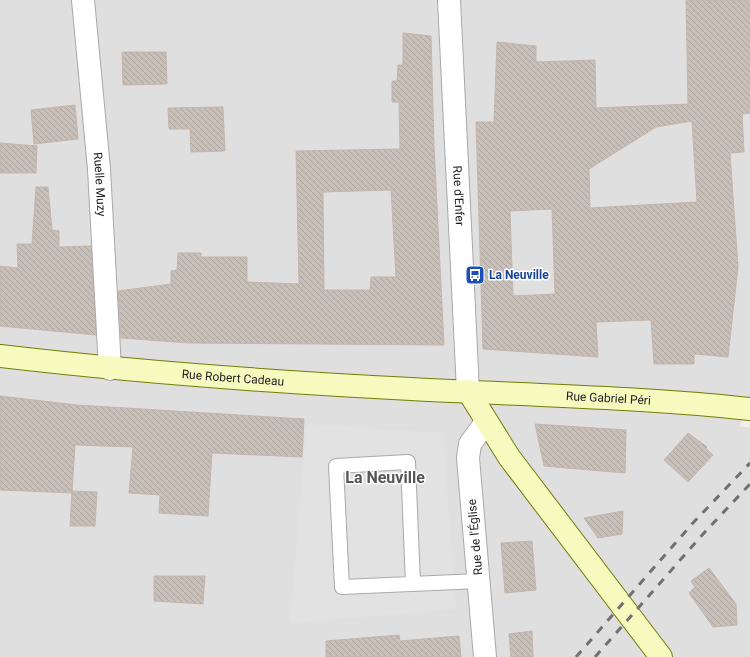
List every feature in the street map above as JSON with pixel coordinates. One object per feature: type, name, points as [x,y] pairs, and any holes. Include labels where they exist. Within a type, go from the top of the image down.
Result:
[{"type":"main road","name":"Rue Robert Cadeau","points":[[0,356],[110,369],[468,391]]},
{"type":"main road","name":"Rue Gabriel Péri","points":[[468,391],[657,400],[750,409]]},
{"type":"main road","points":[[468,391],[486,422],[544,504],[661,657]]},
{"type":"street","name":"Ruelle Muzy","points":[[83,0],[99,169],[110,369]]},
{"type":"street","name":"Rue d'Enfer","points":[[449,0],[468,391]]},
{"type":"street","name":"Rue de l'Église","points":[[485,657],[480,581],[468,458],[470,444],[486,422]]},
{"type":"lane","points":[[413,584],[408,462],[336,466],[342,587],[413,584],[480,581]]},
{"type":"shaded area","points":[[0,0],[750,0],[750,407],[739,426],[750,428],[750,657],[0,657]]},
{"type":"shaded area","points":[[307,424],[443,433],[456,609],[290,623]]},
{"type":"building","points":[[686,0],[750,0],[750,113],[742,114],[744,152],[730,153],[738,267],[728,357],[694,354],[694,364],[654,364],[651,320],[596,322],[598,357],[483,349],[476,122],[494,122],[497,42],[536,46],[536,62],[595,60],[596,108],[688,104]],"holes":[[[692,121],[697,202],[590,208],[589,169],[656,127]],[[552,209],[555,294],[513,296],[510,211]]]},
{"type":"building","points":[[403,33],[431,36],[434,146],[444,345],[189,343],[121,338],[118,291],[171,284],[171,271],[177,270],[178,253],[201,253],[201,257],[247,257],[247,282],[299,284],[296,151],[400,149],[399,102],[392,102],[392,81],[397,81],[398,65],[403,65]],"holes":[[[391,190],[396,277],[371,277],[370,290],[324,290],[323,192]]]},
{"type":"building","points":[[122,52],[166,52],[167,84],[123,85]]},
{"type":"building","points":[[75,105],[78,139],[34,144],[31,110]]},
{"type":"building","points":[[223,107],[225,151],[191,152],[190,129],[169,129],[168,108]]},
{"type":"building","points":[[0,143],[37,146],[36,173],[0,173]]},
{"type":"building","points":[[36,187],[48,187],[52,230],[59,231],[59,247],[91,246],[96,335],[0,326],[0,266],[18,268],[17,244],[32,244]]},
{"type":"building","points":[[0,396],[77,405],[304,419],[302,457],[212,453],[208,516],[159,513],[160,495],[129,493],[133,447],[75,445],[72,493],[0,490]]},
{"type":"building","points":[[535,424],[626,430],[625,473],[544,466]]},
{"type":"building","points":[[688,433],[707,447],[706,448],[713,455],[688,482],[664,460]]},
{"type":"building","points":[[72,491],[97,492],[95,526],[70,526]]},
{"type":"building","points":[[623,511],[622,534],[598,538],[584,518]]},
{"type":"building","points":[[532,541],[536,590],[505,593],[501,543]]},
{"type":"building","points":[[709,568],[736,604],[737,625],[713,627],[689,593],[695,587],[691,581]]},
{"type":"building","points":[[154,576],[205,576],[203,604],[154,601]]},
{"type":"building","points":[[532,631],[533,657],[511,657],[509,634]]},
{"type":"building","points":[[399,635],[400,641],[459,636],[461,657],[326,657],[326,641]]},
{"type":"railway","points":[[576,657],[692,524],[750,463]]},
{"type":"railway","points":[[595,657],[704,533],[750,484]]},
{"type":"place","name":"La Neuville","points":[[475,275]]},
{"type":"district","name":"La Neuville","points":[[385,477]]}]
